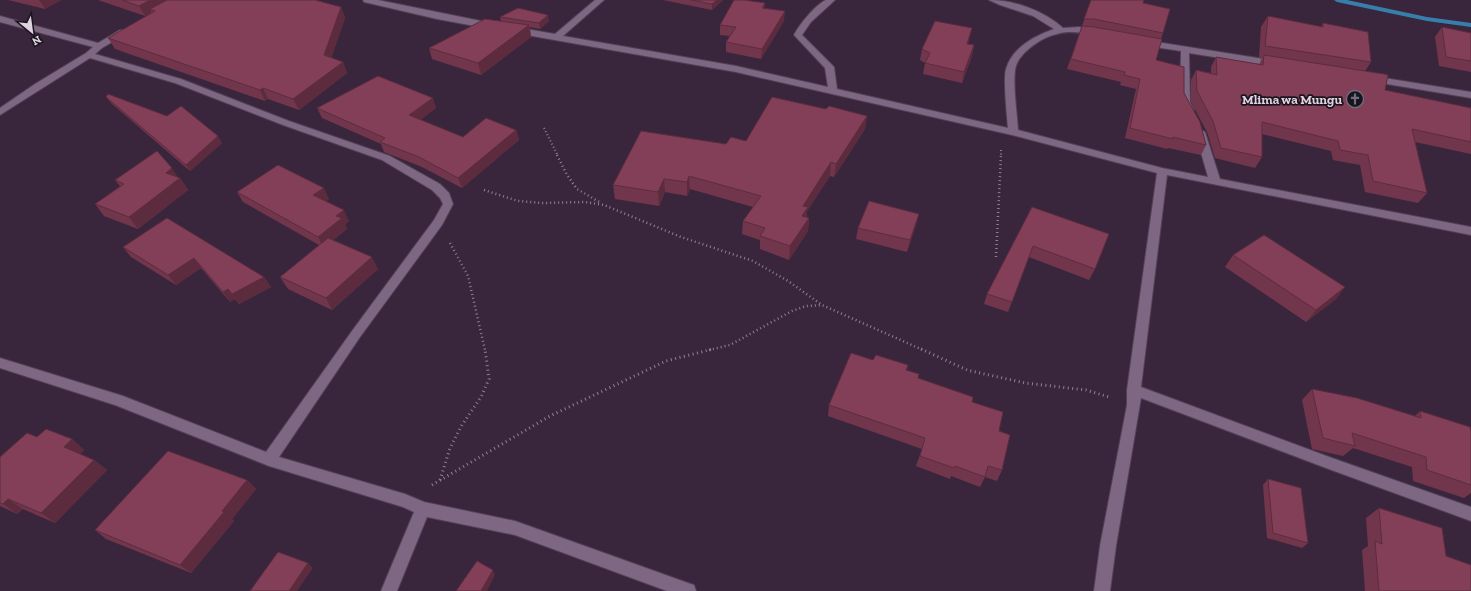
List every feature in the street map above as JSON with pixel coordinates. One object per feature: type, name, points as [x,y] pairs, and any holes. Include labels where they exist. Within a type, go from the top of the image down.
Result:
[{"type":"street","points":[[367,0],[437,16],[558,36],[736,69],[1013,132],[1162,171],[1471,231]]},
{"type":"street","points":[[558,36],[600,0]]},
{"type":"street","points":[[831,0],[811,17],[802,27],[798,35],[829,67],[833,91]]},
{"type":"street","points":[[993,0],[1037,13],[1046,18],[1060,30]]},
{"type":"street","points":[[0,19],[100,46]]},
{"type":"street","points":[[0,112],[38,86],[89,55],[100,46],[133,27]]},
{"type":"street","points":[[1013,132],[1010,70],[1017,56],[1027,45],[1046,35],[1060,30],[1078,30],[1106,35]]},
{"type":"street","points":[[1135,41],[1287,66]]},
{"type":"street","points":[[1185,50],[1185,102],[1201,132],[1215,181]]},
{"type":"street","points":[[89,55],[178,81],[286,123],[386,158],[436,187],[445,196],[448,204],[438,222],[356,334],[270,460]]},
{"type":"street","points":[[1366,78],[1471,95]]},
{"type":"street","points":[[1102,591],[1108,546],[1134,405],[1134,390],[1162,171]]},
{"type":"street","points":[[0,363],[118,400],[270,460],[405,501],[423,509],[516,528],[688,591]]},
{"type":"street","points":[[1134,390],[1331,464],[1471,514]]},
{"type":"street","points":[[389,591],[423,509]]},
{"type":"path","points":[[544,128],[567,175],[577,189],[604,205],[681,237],[753,261],[788,281],[822,305],[967,370],[1025,383],[1086,390],[1134,405]]},
{"type":"path","points":[[996,257],[1002,162],[999,129]]},
{"type":"path","points":[[484,190],[518,200],[542,203],[585,202],[604,205]]},
{"type":"path","points":[[438,222],[468,276],[483,342],[488,379],[481,397],[462,425],[450,448],[440,480]]},
{"type":"path","points":[[405,501],[550,416],[659,364],[730,345],[800,308],[822,305]]},
{"type":"building","points":[[122,0],[150,0],[139,6]]},
{"type":"building","points":[[167,0],[315,0],[341,7],[324,55],[343,62],[293,99],[263,88],[260,90],[108,38],[155,11],[150,9]]},
{"type":"building","points":[[691,0],[717,0],[712,4]]},
{"type":"building","points":[[734,0],[765,3],[762,8],[785,11],[762,49],[726,42],[736,27],[720,25]]},
{"type":"building","points":[[1091,0],[1144,0],[1143,3],[1170,9],[1163,33],[1094,19],[1084,19]]},
{"type":"building","points":[[518,8],[548,15],[539,23],[500,17]]},
{"type":"building","points":[[1268,16],[1323,27],[1323,23],[1368,32],[1371,62],[1265,46]]},
{"type":"building","points":[[485,19],[529,25],[478,63],[429,48]]},
{"type":"building","points":[[935,21],[972,28],[967,44],[974,45],[964,72],[925,63],[930,53],[922,49]]},
{"type":"building","points":[[1082,26],[1162,39],[1156,60],[1184,67],[1184,93],[1200,122],[1206,145],[1173,137],[1173,139],[1130,128],[1140,79],[1124,75],[1125,72],[1071,59]]},
{"type":"building","points":[[1442,27],[1471,33],[1471,61],[1446,57]]},
{"type":"building","points":[[1264,55],[1388,75],[1385,90],[1471,108],[1471,142],[1412,129],[1427,193],[1373,181],[1368,155],[1340,150],[1338,141],[1262,122],[1262,157],[1221,148],[1213,121],[1197,91],[1196,70],[1217,75],[1216,57],[1263,65]]},
{"type":"building","points":[[378,76],[433,98],[409,115],[463,137],[486,118],[516,130],[458,178],[419,157],[380,142],[385,138],[317,108]]},
{"type":"building","points":[[108,94],[167,116],[181,106],[218,136],[186,165],[106,97]]},
{"type":"building","points":[[772,97],[826,109],[829,106],[867,116],[836,164],[831,162],[803,206],[808,207],[802,216],[809,218],[790,246],[760,236],[765,228],[743,221],[761,196],[689,176],[687,182],[664,179],[658,192],[613,185],[641,131],[726,144],[731,137],[746,141]]},
{"type":"building","points":[[157,151],[172,168],[166,173],[180,178],[129,217],[95,204],[124,184],[115,180]]},
{"type":"building","points":[[278,165],[324,188],[313,195],[344,210],[336,216],[342,218],[318,237],[237,192]]},
{"type":"building","points":[[869,201],[919,214],[910,240],[858,228]]},
{"type":"building","points":[[1032,207],[1109,234],[1095,269],[1033,246],[1012,302],[987,294]]},
{"type":"building","points":[[167,218],[264,277],[232,294],[228,289],[223,292],[194,258],[168,275],[123,247]]},
{"type":"building","points":[[1264,235],[1345,287],[1316,310],[1233,255]]},
{"type":"building","points":[[328,238],[372,257],[326,298],[280,277]]},
{"type":"building","points":[[851,353],[873,360],[876,355],[908,365],[906,370],[919,374],[918,378],[973,397],[972,402],[1003,412],[999,431],[1010,435],[1002,470],[988,466],[985,477],[955,466],[954,468],[920,456],[925,438],[829,405]]},
{"type":"building","points":[[1312,389],[1357,398],[1421,418],[1420,411],[1470,427],[1471,485],[1427,470],[1426,457],[1352,433],[1355,446],[1323,438]]},
{"type":"building","points":[[46,429],[72,439],[64,447],[94,460],[41,513],[8,499],[3,504],[0,503],[0,457],[27,433],[37,437]]},
{"type":"building","points":[[168,451],[247,480],[222,511],[224,512],[180,565],[95,530]]},
{"type":"building","points":[[1268,479],[1301,488],[1308,543],[1273,533]]},
{"type":"building","points":[[1379,508],[1442,528],[1446,556],[1471,565],[1471,591],[1379,591],[1375,541],[1382,544]]},
{"type":"building","points":[[278,552],[308,563],[289,591],[250,591]]},
{"type":"building","points":[[477,561],[493,570],[481,591],[456,591]]},
{"type":"waterway","points":[[1337,0],[1427,19],[1471,25]]},
{"type":"place","name":"Mlima wa Mungu","points":[[1355,99]]}]
